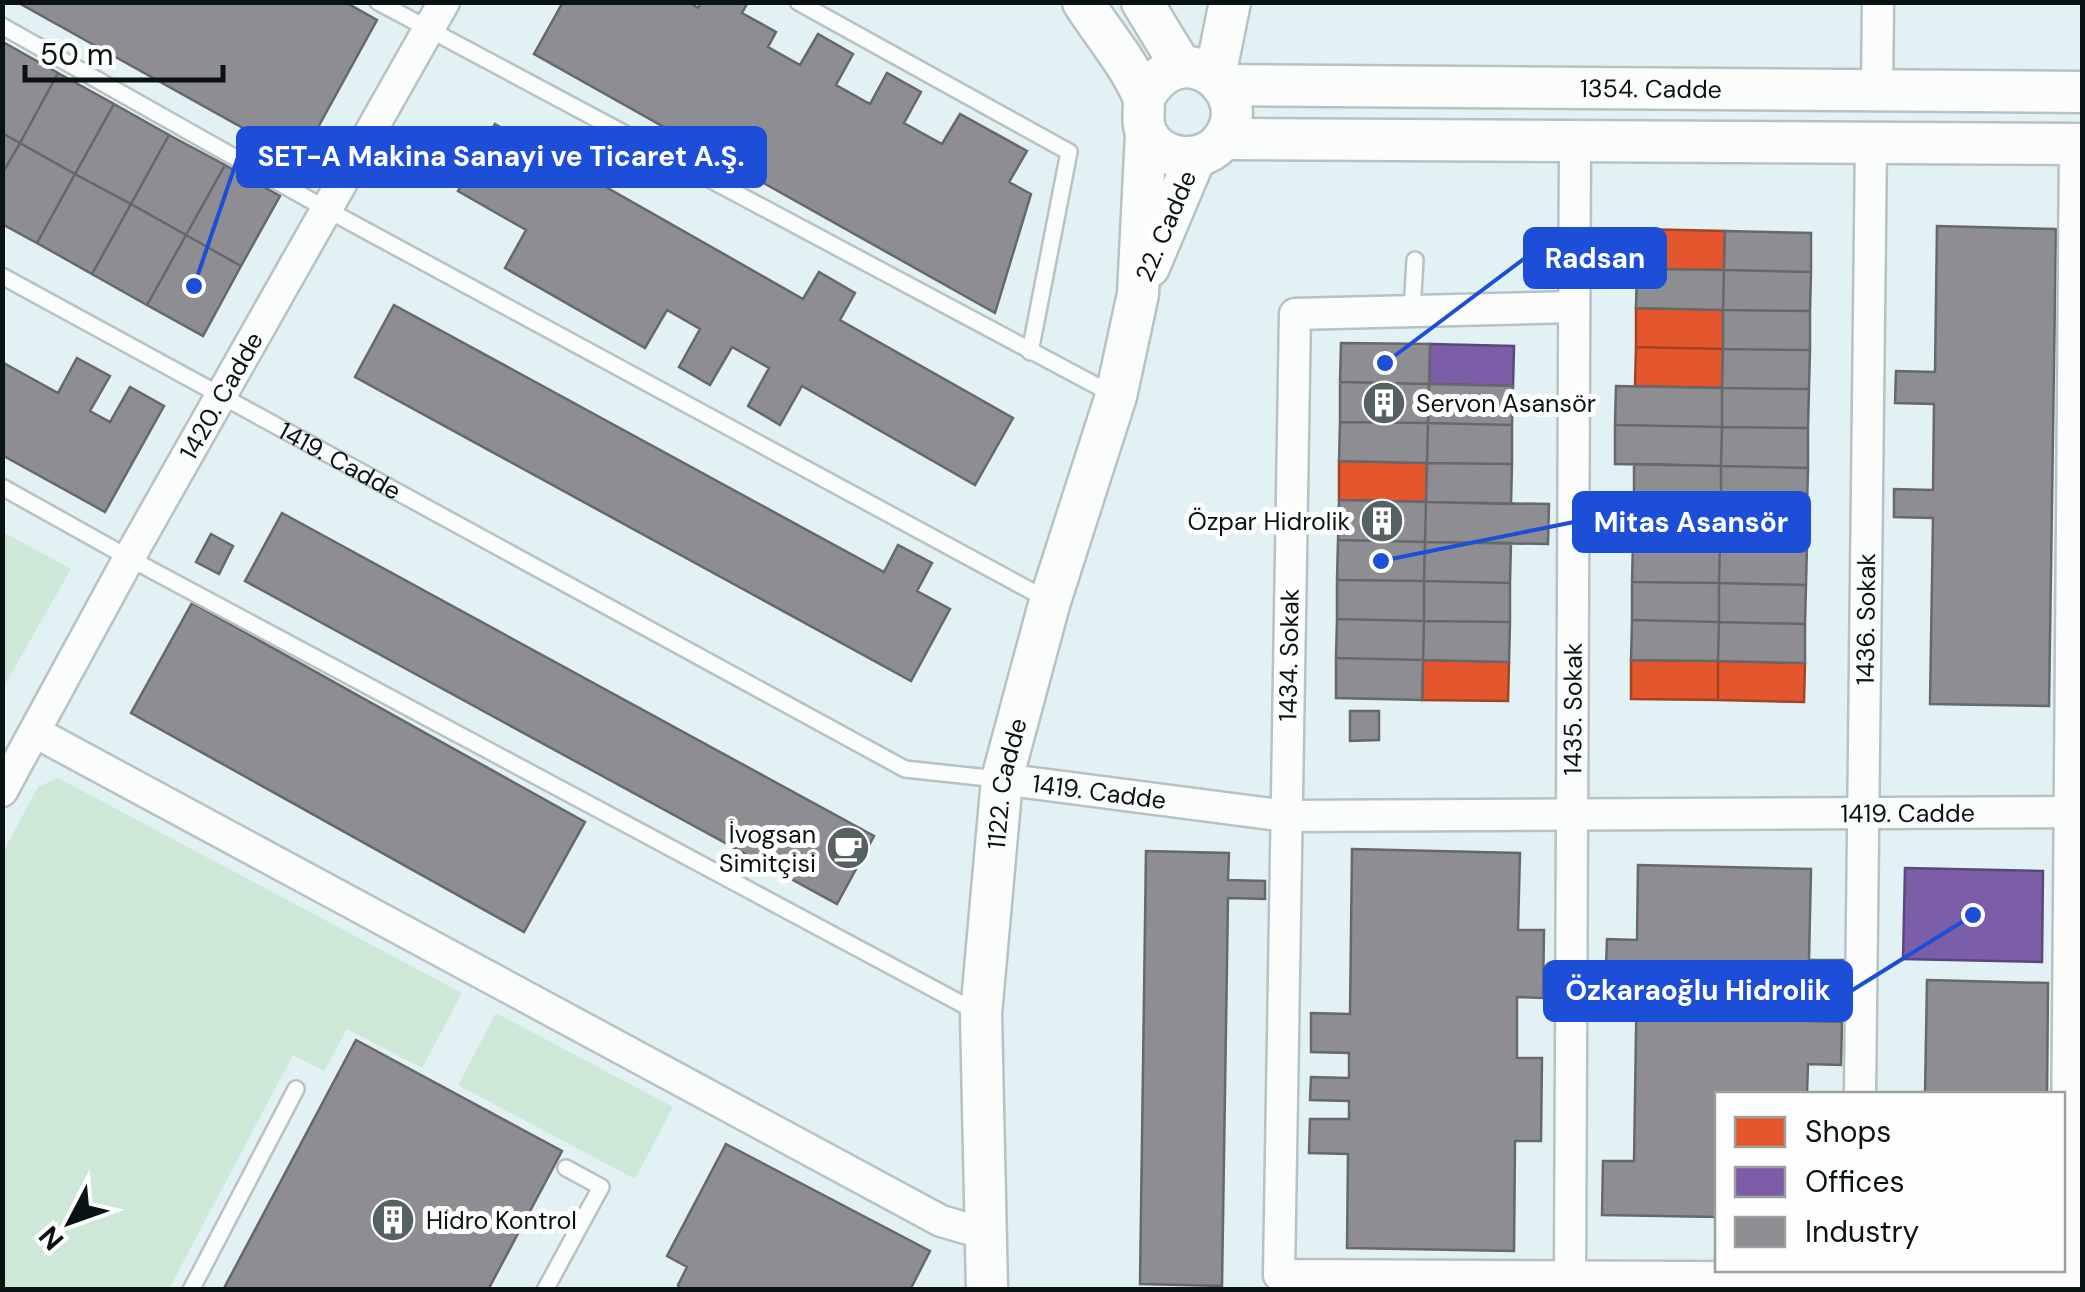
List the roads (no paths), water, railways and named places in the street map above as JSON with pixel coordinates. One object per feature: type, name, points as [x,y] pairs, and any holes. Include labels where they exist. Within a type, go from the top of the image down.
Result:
[{"type":"main road","points":[[1083,2],[1145,115],[1152,142],[1173,156],[1209,148],[1575,141],[2079,144]]},
{"type":"main road","points":[[1142,2],[1230,103],[1231,123],[1209,148]]},
{"type":"main road","points":[[1203,73],[1227,2]]},
{"type":"main road","points":[[1138,294],[1145,115],[1160,77],[1203,73]]},
{"type":"main road","name":"1354. Cadde","points":[[1203,73],[2082,92]]},
{"type":"main road","name":"22. Cadde","points":[[1138,294],[1209,148]]},
{"type":"main road","name":"1122. Cadde","points":[[988,1290],[980,1014],[1002,779],[1050,601],[1116,396],[1138,294]]},
{"type":"street","name":"1420. Cadde","points":[[2,791],[129,558],[444,2]]},
{"type":"street","points":[[1877,90],[1878,2]]},
{"type":"street","name":"1435. Sokak","points":[[1570,1277],[1575,141]]},
{"type":"street","name":"1436. Sokak","points":[[1860,1092],[1870,143]]},
{"type":"street","points":[[1570,1277],[1782,1284],[1858,1274],[2074,1279],[2079,144]]},
{"type":"street","name":"1434. Sokak","points":[[1570,1277],[1280,1276],[1294,314],[1574,308]]},
{"type":"street","points":[[35,732],[940,1221],[986,1234]]},
{"type":"street","name":"1419. Cadde","points":[[1002,779],[1287,816],[2076,812]]},
{"type":"lane","points":[[378,2],[1116,396]]},
{"type":"lane","points":[[798,2],[1069,152],[1030,352]]},
{"type":"lane","points":[[2,26],[326,208],[1050,601]]},
{"type":"lane","points":[[1412,311],[1415,260]]},
{"type":"lane","name":"1419. Cadde","points":[[2,276],[905,769],[1002,779]]},
{"type":"lane","points":[[2,487],[980,1014]]},
{"type":"lane","points":[[191,1290],[296,1089]]},
{"type":"lane","points":[[545,1290],[601,1187],[566,1168]]},
{"type":"place","name":"SET-A Makina Sanayi ve Ticaret A.Ş.","points":[[194,286]]},
{"type":"place","name":"Radsan","points":[[1385,363]]},
{"type":"place","name":"Servon Asansör","points":[[1384,403]]},
{"type":"place","name":"Özpar Hidrolik","points":[[1382,521]]},
{"type":"place","name":"Mitas Asansör","points":[[1381,561]]},
{"type":"place","name":"İvogsan Simitçisi","points":[[848,848]]},
{"type":"place","name":"Özkaraoğlu Hidrolik","points":[[1973,915]]},
{"type":"place","name":"Hidro Kontrol","points":[[393,1220]]}]
